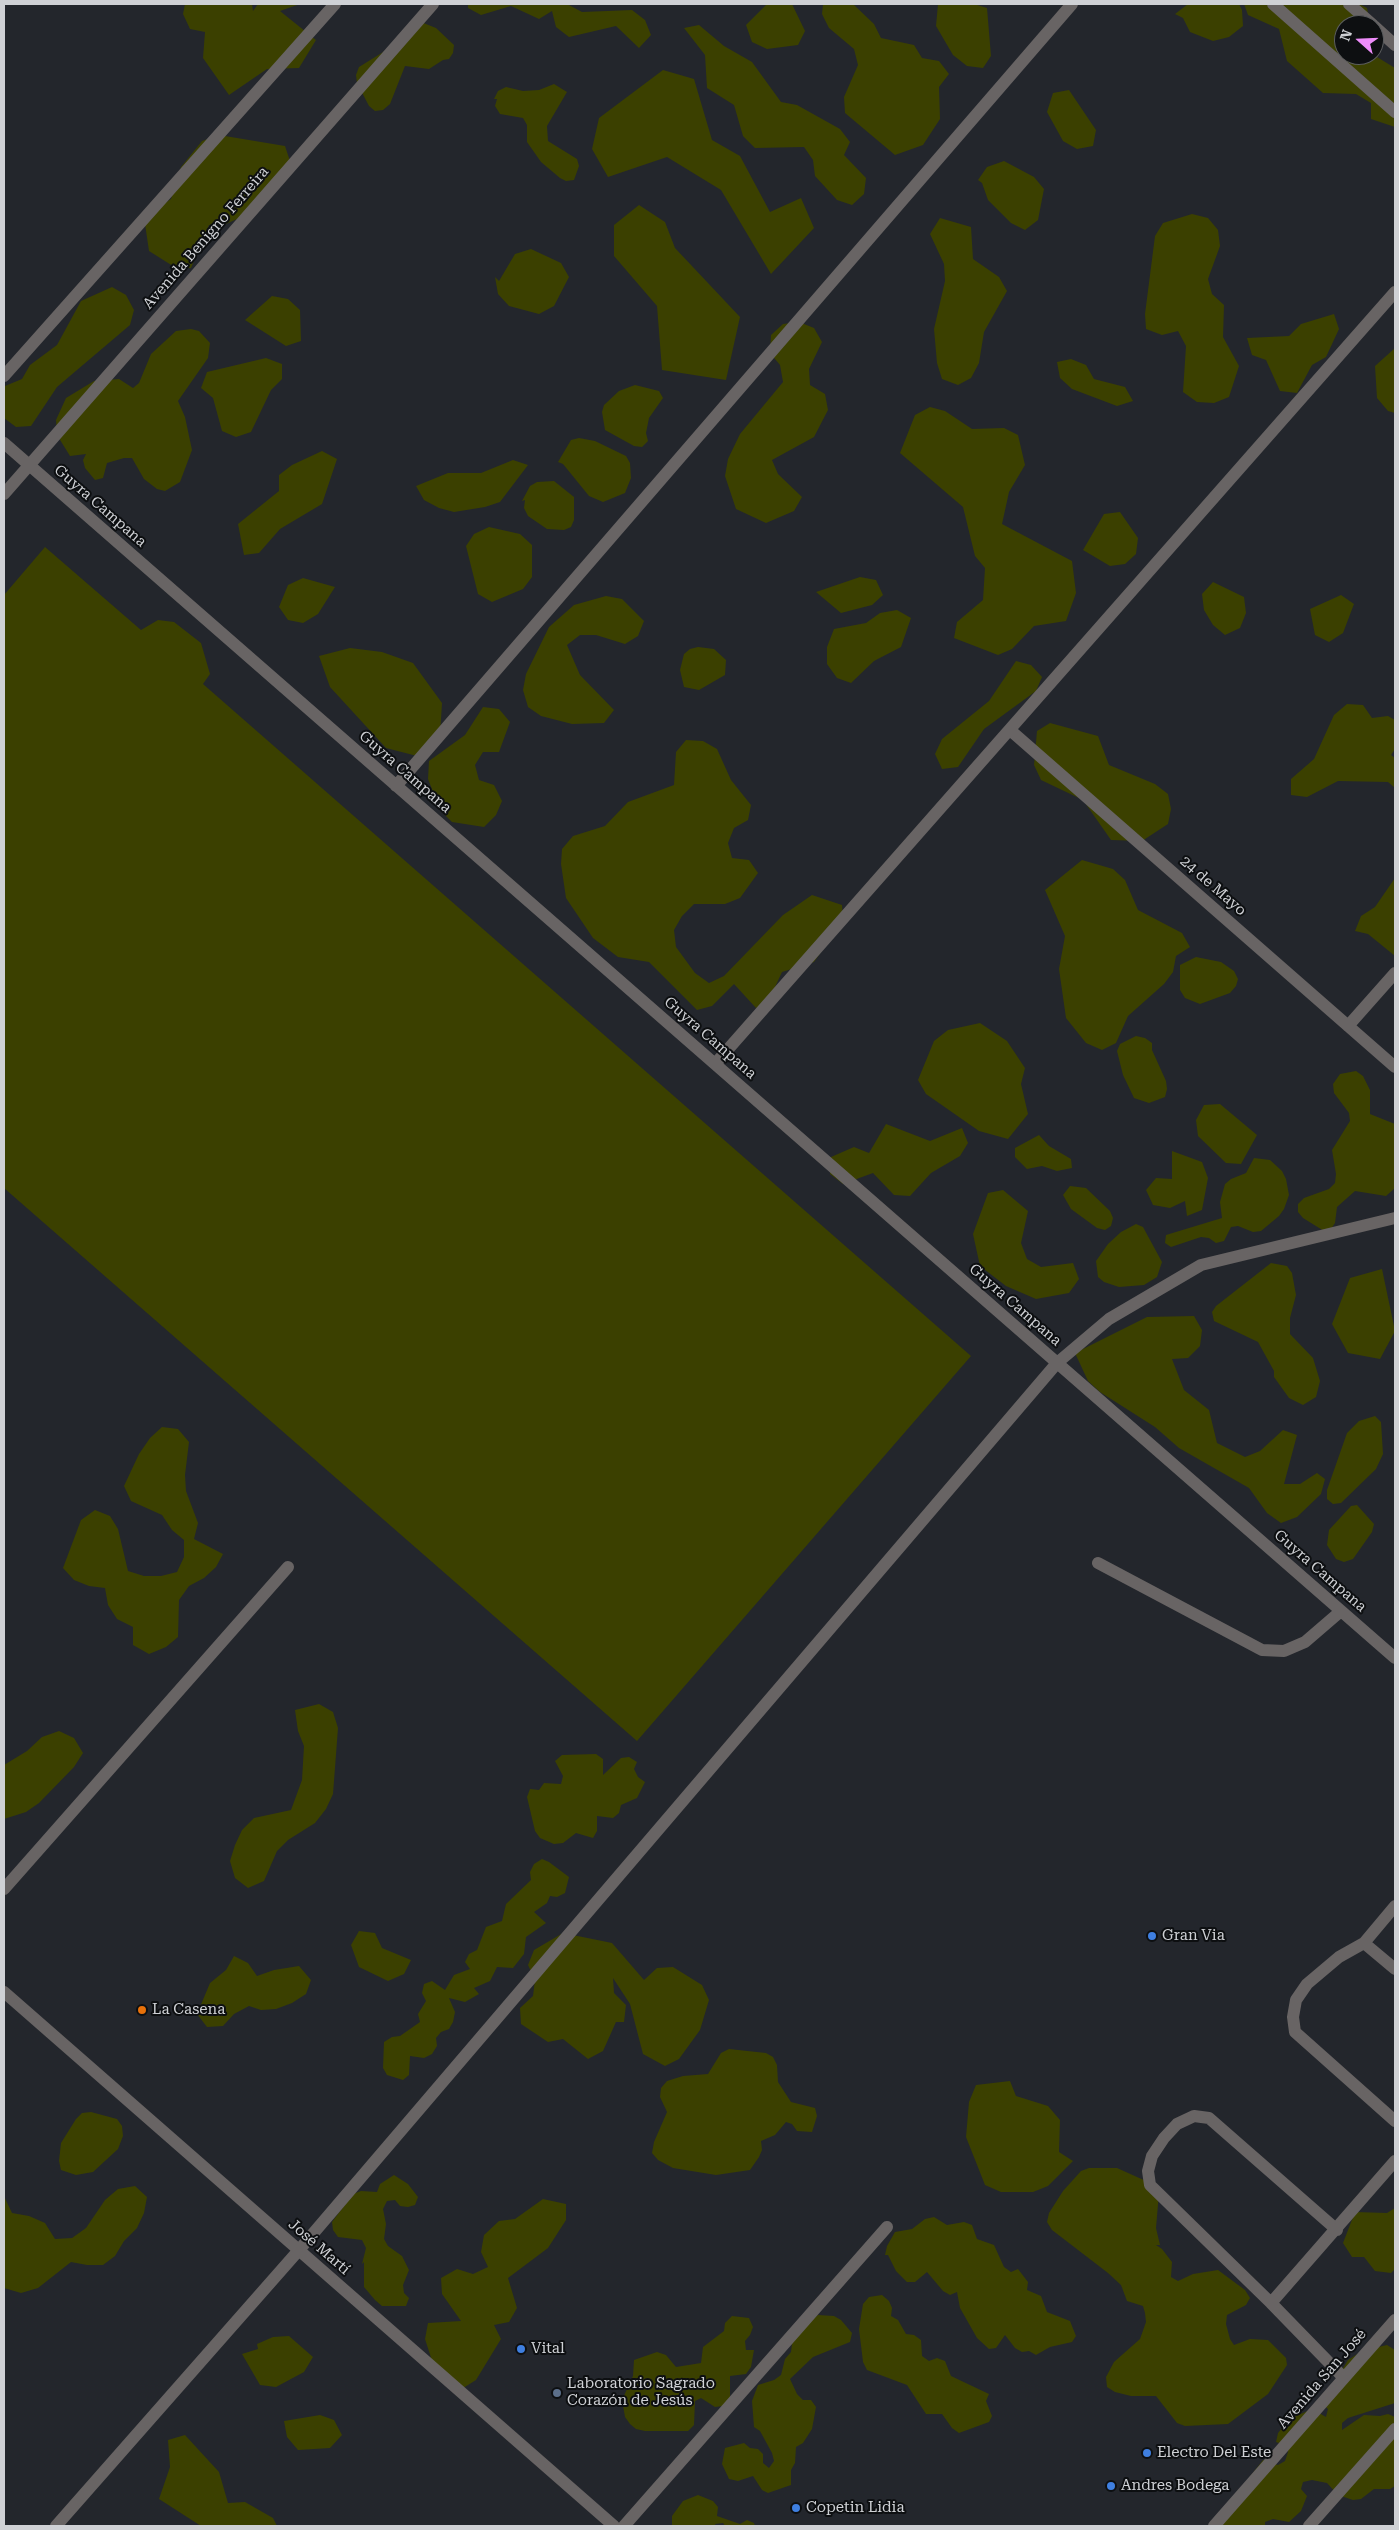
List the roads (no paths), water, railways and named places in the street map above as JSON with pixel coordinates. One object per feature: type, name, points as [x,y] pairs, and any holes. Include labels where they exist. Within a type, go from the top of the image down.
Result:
[{"type":"street","points":[[4,376],[335,4]]},
{"type":"street","name":"Avenida Benigno Ferreira","points":[[4,494],[433,4]]},
{"type":"street","points":[[396,786],[1072,4]]},
{"type":"street","points":[[1273,4],[1395,112]]},
{"type":"street","points":[[1349,4],[1362,15]]},
{"type":"street","points":[[1384,34],[1395,44]]},
{"type":"street","points":[[715,1064],[1395,292]]},
{"type":"street","name":"Guyra Campana","points":[[4,443],[1395,1658]]},
{"type":"street","name":"24 de Mayo","points":[[1010,730],[1395,1067]]},
{"type":"street","points":[[1348,1026],[1395,973]]},
{"type":"street","points":[[56,2526],[299,2250],[1057,1363],[1109,1319],[1201,1265],[1395,1218]]},
{"type":"street","points":[[1098,1563],[1262,1650],[1284,1651],[1304,1642],[1341,1611]]},
{"type":"street","points":[[4,1889],[288,1567]]},
{"type":"street","points":[[1395,1906],[1364,1943],[1339,1958],[1307,1984],[1296,2000],[1293,2017],[1294,2032],[1395,2121]]},
{"type":"street","points":[[1364,1943],[1395,1969]]},
{"type":"street","name":"José Martí","points":[[4,1992],[614,2526]]},
{"type":"street","points":[[1337,2230],[1209,2118],[1194,2116],[1177,2124],[1164,2138],[1152,2156],[1148,2171],[1150,2185],[1271,2303],[1344,2378]]},
{"type":"street","points":[[1271,2303],[1337,2230],[1395,2161]]},
{"type":"street","points":[[624,2526],[887,2227]]},
{"type":"street","name":"Avenida San José","points":[[1214,2526],[1395,2320]]},
{"type":"street","points":[[1309,2526],[1395,2429]]},
{"type":"place","name":"Gran Via","points":[[1152,1936]]},
{"type":"place","name":"La Casena","points":[[142,2010]]},
{"type":"place","name":"Vital","points":[[521,2349]]},
{"type":"place","name":"Laboratorio Sagrado Corazón de Jesús","points":[[557,2393]]},
{"type":"place","name":"Electro Del Este","points":[[1147,2453]]},
{"type":"place","name":"Andres Bodega","points":[[1111,2486]]},
{"type":"place","name":"Copetin Lidia","points":[[796,2508]]}]
